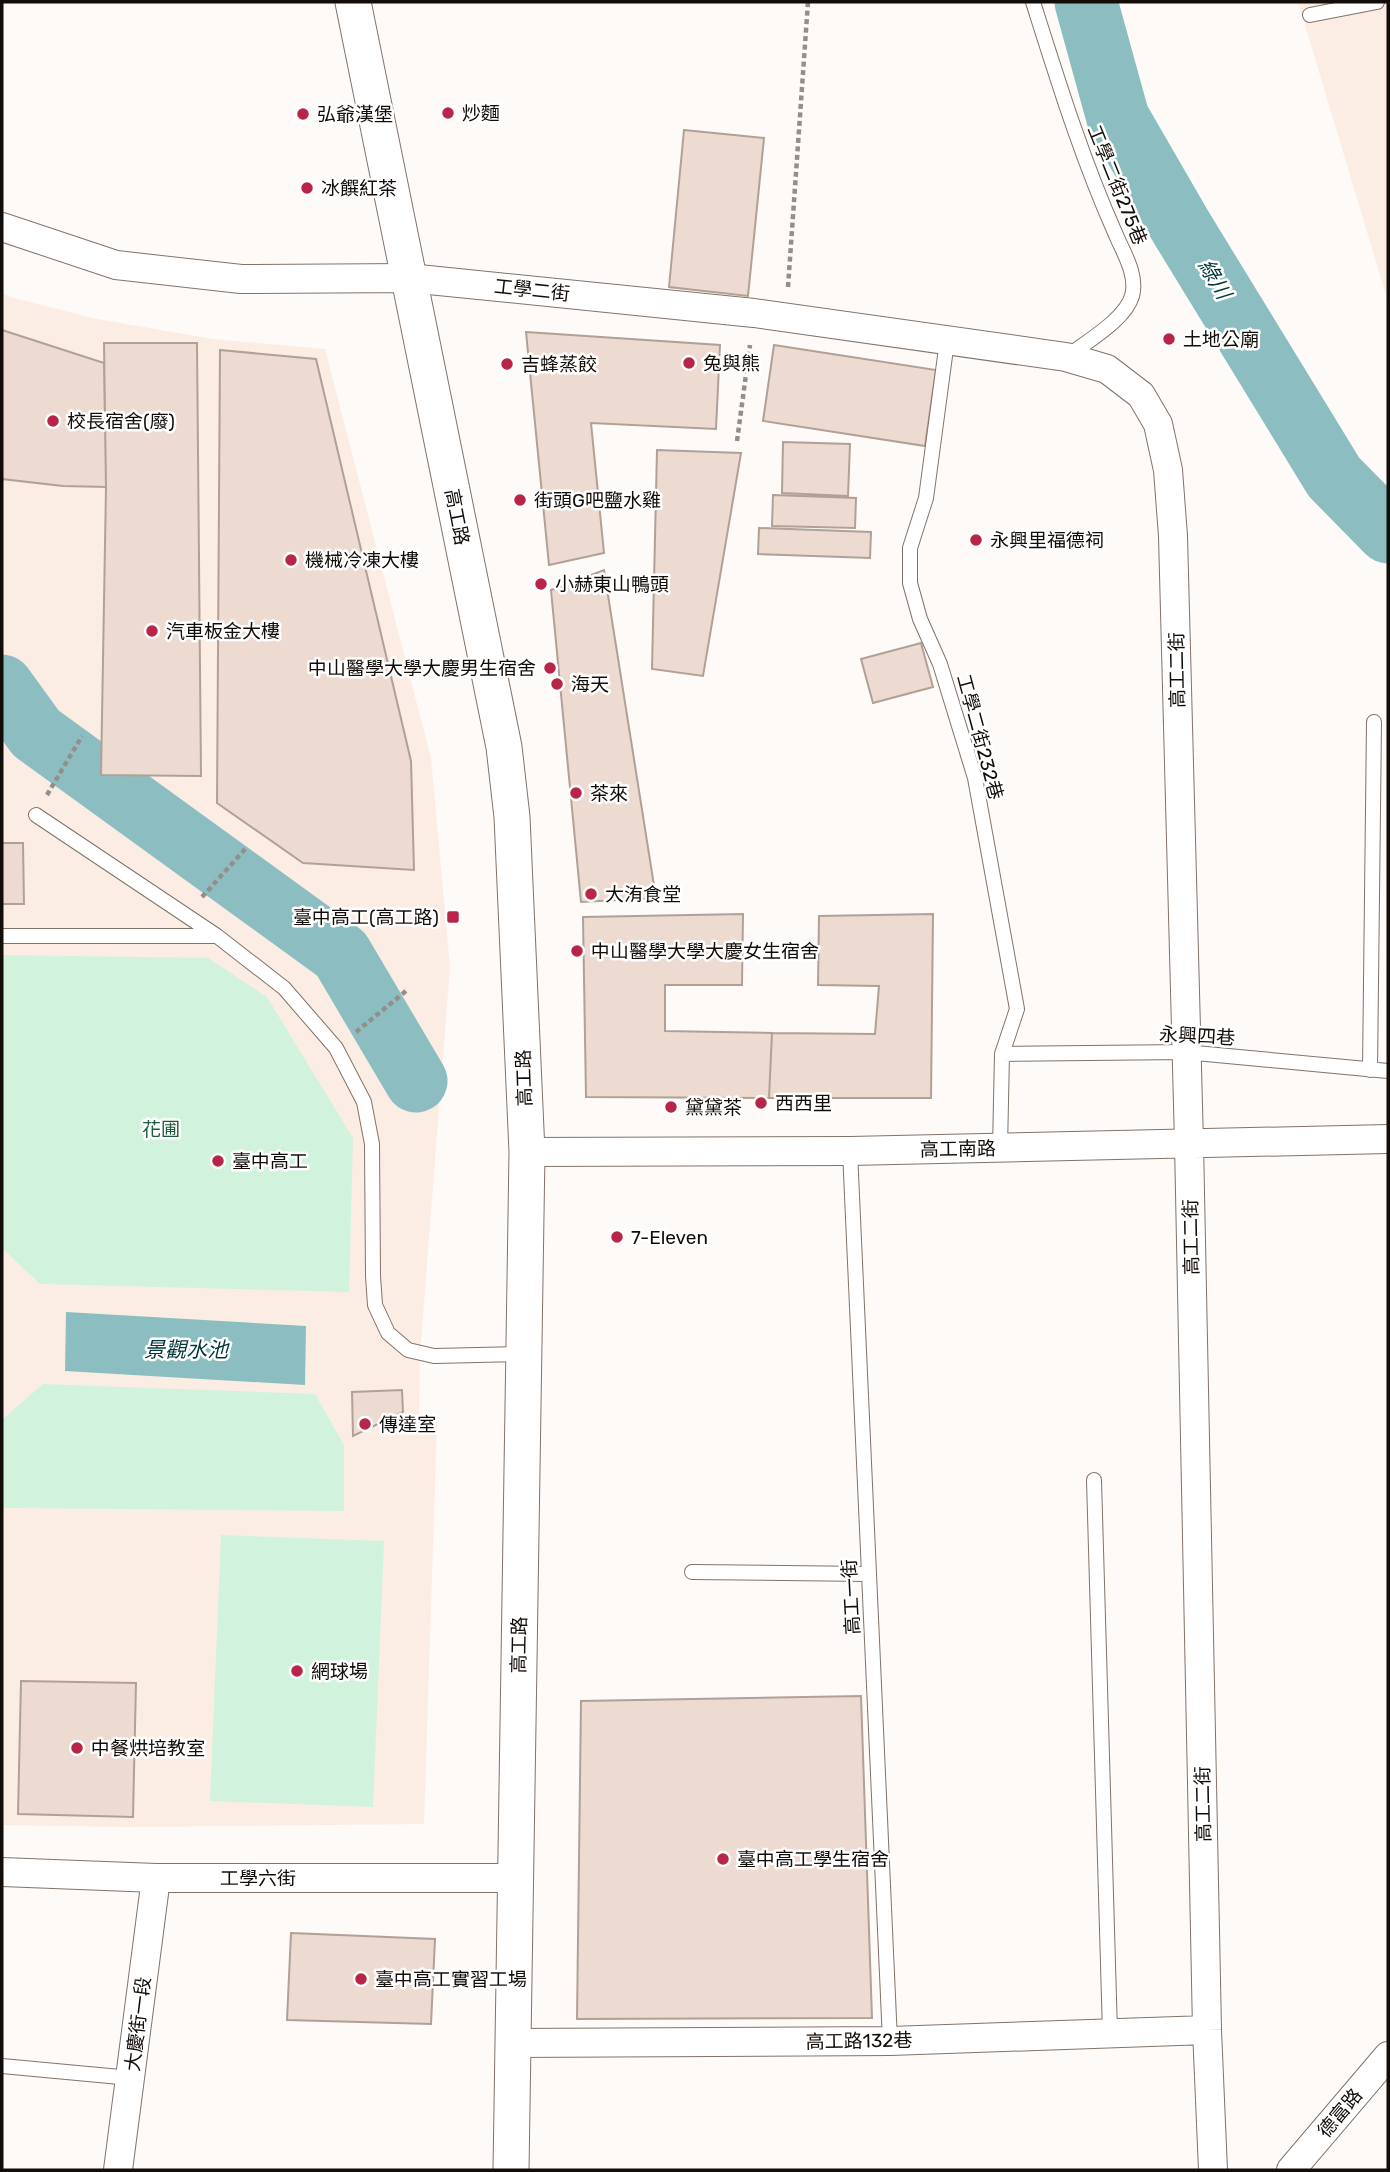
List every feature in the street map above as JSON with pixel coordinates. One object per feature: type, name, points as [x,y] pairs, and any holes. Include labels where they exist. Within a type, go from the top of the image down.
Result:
[{"type":"street","name":"高工路","points":[[353,2],[504,747],[513,842],[527,1152],[511,2170]]},
{"type":"street","name":"工學二街","points":[[2,227],[116,265],[241,279],[409,278],[754,313],[1066,357]]},
{"type":"street","name":"高工二街","points":[[1066,357],[1107,369],[1140,395],[1158,424],[1168,470],[1176,620],[1213,2170]]},
{"type":"street","name":"高工南路","points":[[527,1152],[850,1152],[1388,1139]]},
{"type":"street","name":"工學六街","points":[[2,1872],[156,1878],[515,1878]]},
{"type":"street","name":"大慶街一段","points":[[118,2170],[156,1878]]},
{"type":"street","name":"高工路132巷","points":[[511,2043],[890,2041],[1208,2030]]},
{"type":"street","name":"德富路","points":[[1291,2170],[1388,2056]]},
{"type":"lane","name":"工學二街275巷","points":[[1033,2],[1071,124],[1097,193],[1132,270],[1133,293],[1125,312],[1066,357]]},
{"type":"lane","points":[[1310,16],[1377,2]]},
{"type":"lane","name":"工學二街232巷","points":[[947,341],[926,498],[910,548],[910,583],[920,619],[940,663],[975,778],[1017,1009],[1002,1054],[1000,1147]]},
{"type":"lane","points":[[1370,1070],[1374,722]]},
{"type":"lane","points":[[36,815],[217,936],[284,988],[336,1048],[364,1102],[372,1144],[375,1305],[388,1333],[408,1350],[420,1354],[524,1354]]},
{"type":"lane","points":[[2,936],[217,936]]},
{"type":"lane","name":"永興四巷","points":[[1002,1054],[1185,1052],[1388,1071]]},
{"type":"lane","name":"高工一街","points":[[850,1152],[890,2041]]},
{"type":"lane","points":[[1094,1480],[1110,2033]]},
{"type":"lane","points":[[692,1572],[869,1574]]},
{"type":"lane","points":[[2,2066],[131,2078]]},
{"type":"path","points":[[785,318],[808,2]]},
{"type":"path","points":[[737,442],[754,313]]},
{"type":"path","points":[[36,815],[82,736]]},
{"type":"path","points":[[184,915],[247,847]]},
{"type":"path","points":[[336,1048],[406,991]]},
{"type":"shaded area","points":[[1298,2],[1388,2],[1388,302]]},
{"type":"shaded area","name":"臺中高工","points":[[2,293],[97,319],[213,339],[325,349],[431,758],[450,967],[420,1354],[419,1414],[437,1421],[424,1824],[127,1827],[2,1825]]},
{"type":"green space","name":"花圃","points":[[2,955],[208,958],[267,997],[353,1138],[349,1292],[40,1284],[2,1248]]},
{"type":"green space","points":[[43,1384],[315,1394],[344,1445],[344,1511],[2,1508],[2,1420]]},
{"type":"green space","name":"網球場","points":[[221,1535],[384,1541],[373,1807],[210,1801]]},
{"type":"water","name":"景觀水池","points":[[66,1312],[306,1326],[305,1385],[65,1371]]},
{"type":"building","points":[[684,130],[764,138],[748,296],[669,287]]},
{"type":"building","name":"校長宿舍(廢)","points":[[2,330],[104,363],[106,487],[63,486],[2,479]]},
{"type":"building","points":[[526,332],[720,345],[716,429],[591,423],[604,553],[549,565]]},
{"type":"building","name":"汽車板金大樓","points":[[104,343],[197,343],[201,776],[101,775],[106,487]]},
{"type":"building","points":[[774,345],[936,370],[925,446],[763,421]]},
{"type":"building","name":"機械冷凍大樓","points":[[220,350],[316,359],[411,761],[414,870],[303,863],[217,803]]},
{"type":"building","points":[[783,442],[850,444],[848,496],[782,493]]},
{"type":"building","points":[[657,450],[741,453],[703,676],[652,669]]},
{"type":"building","points":[[773,495],[856,498],[855,528],[772,526]]},
{"type":"building","points":[[759,528],[871,532],[870,558],[758,554]]},
{"type":"building","points":[[604,570],[656,898],[581,902],[551,590]]},
{"type":"building","points":[[921,643],[933,687],[873,703],[861,659]]},
{"type":"building","points":[[2,843],[23,843],[24,904],[2,904]]},
{"type":"building","points":[[743,914],[742,985],[665,985],[665,1031],[772,1033],[769,1098],[586,1097],[583,917]]},
{"type":"building","points":[[933,914],[931,1098],[769,1098],[772,1033],[875,1034],[879,986],[818,985],[819,916]]},
{"type":"building","name":"傳達室","points":[[402,1390],[403,1412],[353,1436],[352,1392]]},
{"type":"building","name":"中餐烘培教室","points":[[21,1681],[136,1683],[133,1817],[18,1814]]},
{"type":"building","name":"臺中高工學生宿舍","points":[[861,1696],[872,2018],[577,2019],[581,1701]]},
{"type":"building","name":"臺中高工實習工場","points":[[291,1933],[435,1939],[431,2024],[287,2020]]},
{"type":"waterway","name":"綠川","points":[[1086,2],[1118,118],[1181,227],[1334,477],[1388,532]]},
{"type":"waterway","points":[[2,686],[36,733],[341,954],[416,1081]]},
{"type":"place","name":"炒麵","points":[[448,113]]},
{"type":"place","name":"弘爺漢堡","points":[[303,114]]},
{"type":"place","name":"冰饌紅茶","points":[[307,188]]},
{"type":"place","name":"土地公廟","points":[[1169,339]]},
{"type":"place","name":"兔與熊","points":[[689,363]]},
{"type":"place","name":"吉蜂蒸餃","points":[[507,364]]},
{"type":"place","name":"校長宿舍(廢)","points":[[53,421]]},
{"type":"place","name":"街頭G吧鹽水雞","points":[[520,500]]},
{"type":"place","name":"永興里福德祠","points":[[976,540]]},
{"type":"place","name":"機械冷凍大樓","points":[[291,560]]},
{"type":"place","name":"小赫東山鴨頭","points":[[541,584]]},
{"type":"place","name":"汽車板金大樓","points":[[152,631]]},
{"type":"place","name":"中山醫學大學大慶男生宿舍","points":[[550,668]]},
{"type":"place","name":"海天","points":[[557,684]]},
{"type":"place","name":"茶來","points":[[576,793]]},
{"type":"place","name":"大洧食堂","points":[[591,894]]},
{"type":"place","name":"臺中高工(高工路)","points":[[453,917]]},
{"type":"place","name":"中山醫學大學大慶女生宿舍","points":[[577,951]]},
{"type":"place","name":"西西里","points":[[761,1103]]},
{"type":"place","name":"黛黛茶","points":[[671,1107]]},
{"type":"place","name":"臺中高工","points":[[218,1161]]},
{"type":"place","name":"7-Eleven","points":[[617,1237]]},
{"type":"place","name":"傳達室","points":[[365,1424]]},
{"type":"place","name":"網球場","points":[[297,1671]]},
{"type":"place","name":"中餐烘培教室","points":[[77,1748]]},
{"type":"place","name":"臺中高工學生宿舍","points":[[723,1859]]},
{"type":"place","name":"臺中高工實習工場","points":[[361,1979]]}]
